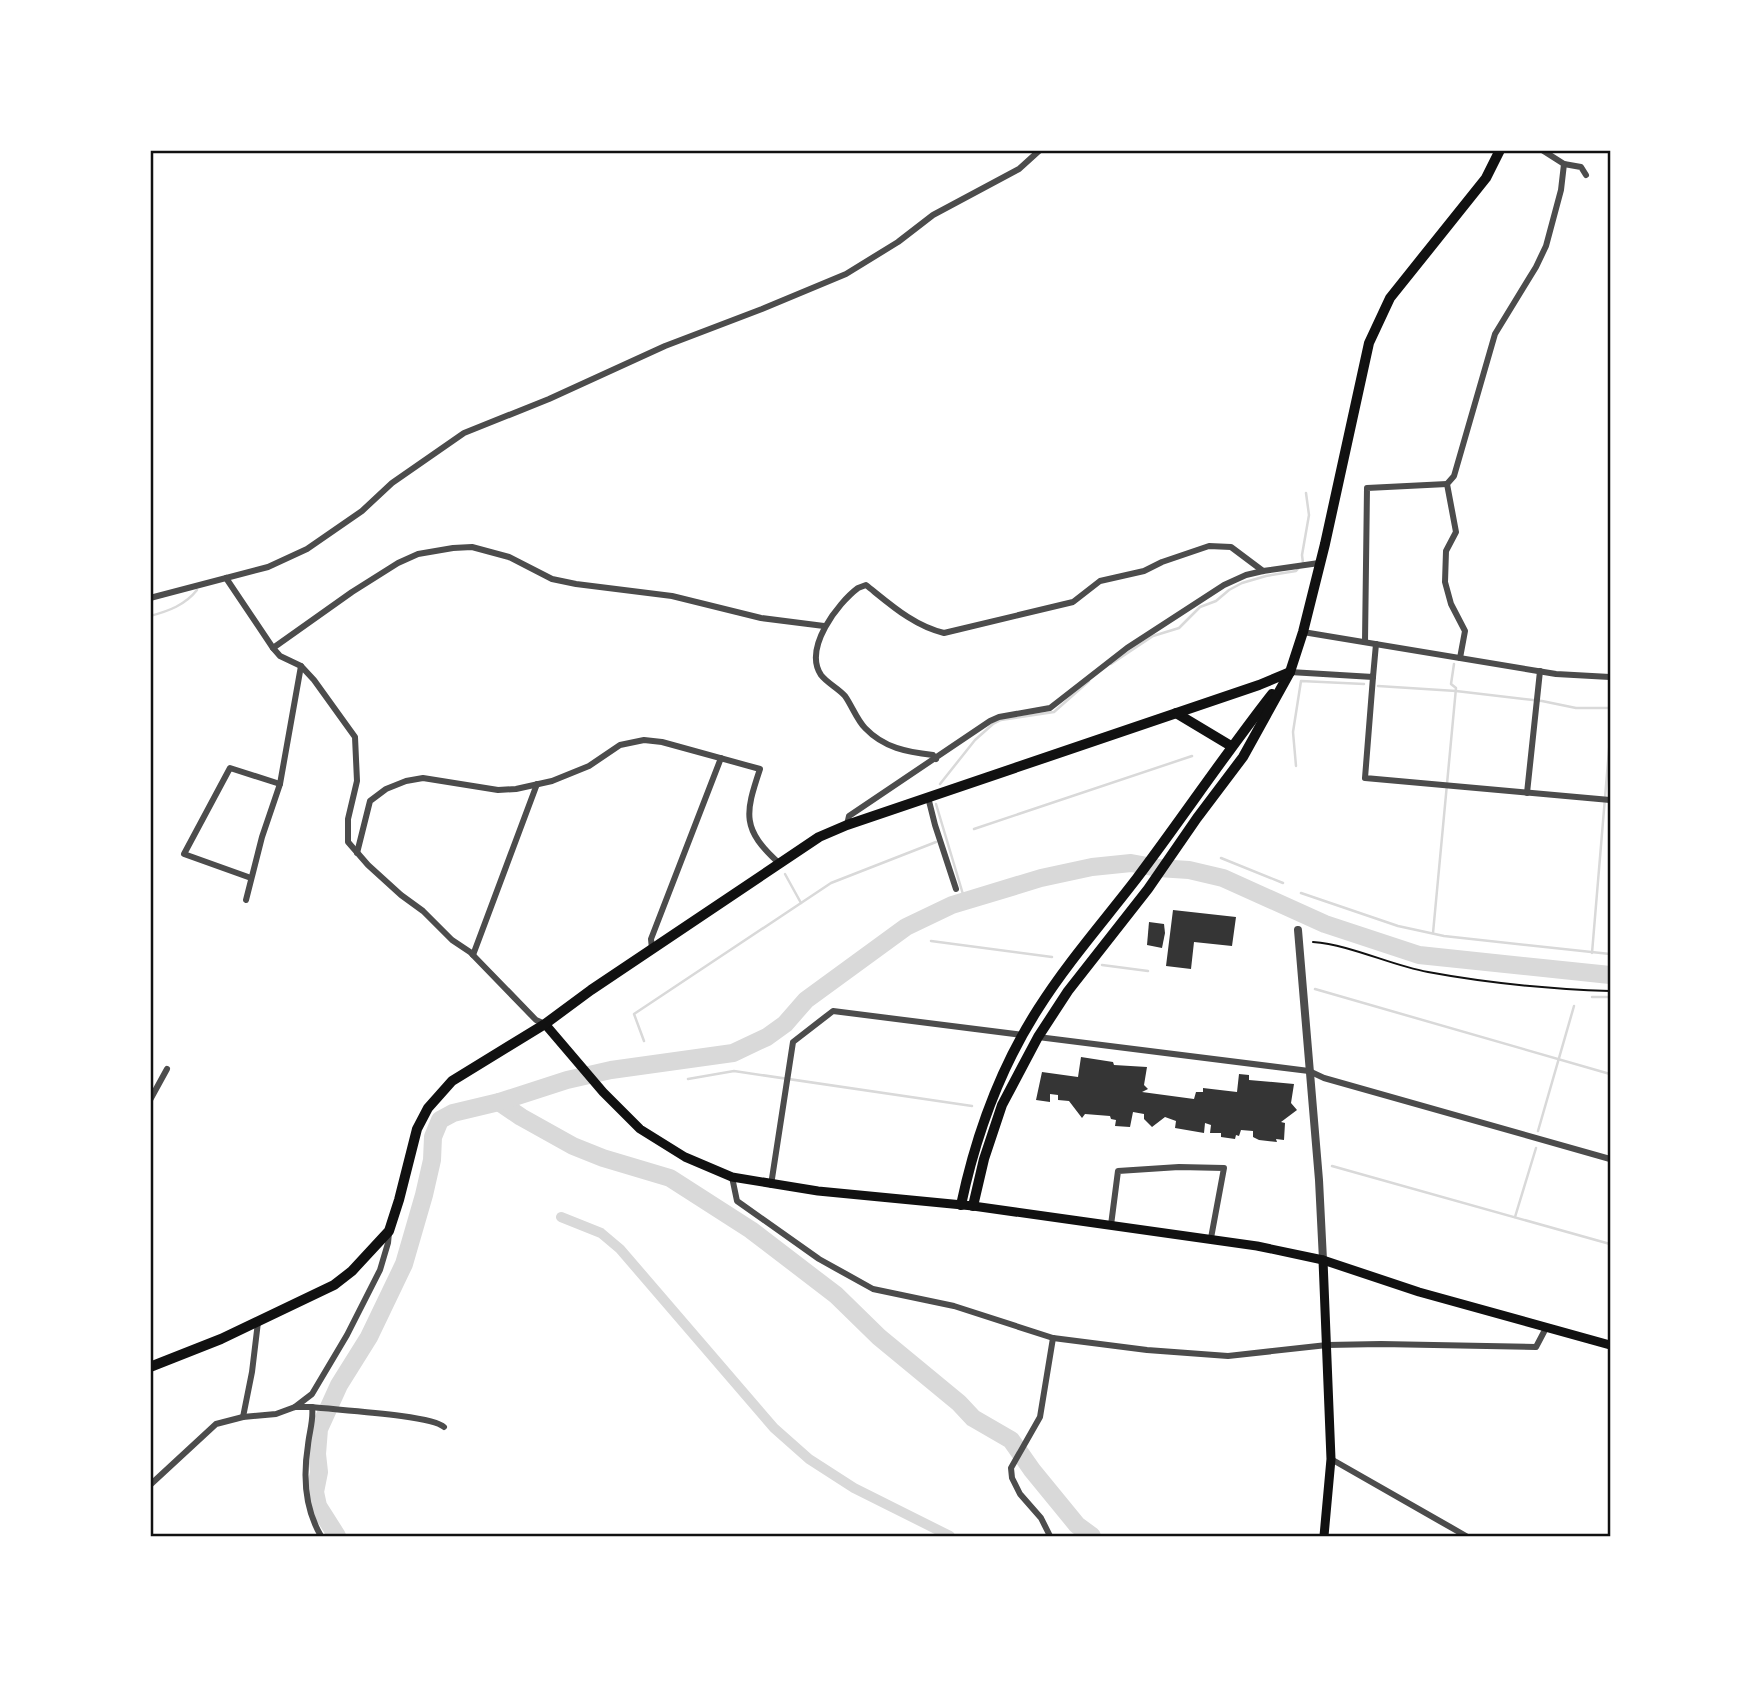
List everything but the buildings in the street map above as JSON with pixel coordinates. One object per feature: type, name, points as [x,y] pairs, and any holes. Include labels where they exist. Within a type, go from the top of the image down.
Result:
[{"type":"main road","points":[[974,1206],[984,1159],[1002,1105],[1038,1037],[1068,991],[1157,876],[1243,757],[1290,672],[1303,632],[1373,334],[1390,298],[1486,178],[1500,150]]},
{"type":"main road","points":[[150,1367],[258,1322],[334,1285],[352,1271],[389,1231],[417,1129],[428,1108],[452,1081],[545,1024],[819,837],[1290,672]]},
{"type":"main road","points":[[961,1205],[971,1157],[990,1100],[1039,1007],[1138,877],[1231,746],[1290,672]]},
{"type":"main road","points":[[1176,713],[1231,746]]},
{"type":"main road","points":[[545,1024],[574,1060],[640,1129],[705,1168],[732,1177],[771,1185],[974,1206],[1211,1238],[1323,1260],[1419,1292],[1611,1346]]},
{"type":"main road","points":[[1323,1260],[1331,1459],[1324,1536]]},
{"type":"street","points":[[150,598],[268,567],[307,549],[362,511],[393,483],[464,433],[549,399],[655,350],[846,274],[898,242],[933,215],[1019,169],[1040,150]]},
{"type":"street","points":[[1542,150],[1563,164],[1581,167],[1586,175]]},
{"type":"street","points":[[1365,642],[1367,488],[1447,484],[1454,476],[1494,334],[1546,246],[1561,190],[1563,164]]},
{"type":"street","points":[[1447,484],[1457,532],[1446,551],[1445,582],[1451,604],[1465,631],[1460,658]]},
{"type":"street","points":[[936,759],[933,755],[892,749],[863,727],[853,706],[840,690],[820,674],[816,654],[824,626],[851,593],[866,585],[903,614],[927,629],[944,634],[1073,602],[1100,581],[1144,571],[1209,546],[1231,547],[1263,571]]},
{"type":"street","points":[[273,648],[352,592],[398,564],[418,554],[472,547],[509,557],[552,579],[672,596],[761,618],[824,626]]},
{"type":"street","points":[[847,825],[849,816],[961,740],[999,717],[1049,708],[1127,648],[1224,585],[1263,571],[1319,563]]},
{"type":"street","points":[[226,578],[273,648],[280,656],[301,666],[314,680],[355,737],[357,781],[348,820],[348,842],[401,895],[473,955],[536,1020],[545,1024]]},
{"type":"street","points":[[1303,632],[1556,674],[1611,677]]},
{"type":"street","points":[[1376,644],[1365,778],[1611,800]]},
{"type":"street","points":[[246,900],[261,836],[280,784],[301,666]]},
{"type":"street","points":[[1527,793],[1540,671]]},
{"type":"street","points":[[1290,672],[1373,677]]},
{"type":"street","points":[[357,853],[370,801],[386,789],[406,781],[423,778],[498,790],[516,789],[552,781],[589,766],[620,745],[644,740],[760,769],[747,816],[754,833],[780,864]]},
{"type":"street","points":[[652,950],[651,939],[721,758]]},
{"type":"street","points":[[251,878],[184,854],[230,768],[280,784]]},
{"type":"street","points":[[473,955],[537,784]]},
{"type":"street","points":[[928,797],[956,889]]},
{"type":"street","points":[[1298,930],[1323,1260]]},
{"type":"street","points":[[771,1185],[793,1042],[833,1011],[1023,1035]]},
{"type":"street","points":[[1038,1037],[1309,1071],[1324,1078],[1611,1159]]},
{"type":"street","points":[[150,1100],[167,1069]]},
{"type":"street","points":[[1111,1225],[1118,1171],[1179,1167],[1224,1168],[1211,1238]]},
{"type":"street","points":[[732,1177],[737,1201],[819,1259],[873,1289],[954,1306],[1053,1338],[1147,1350],[1228,1356],[1327,1345],[1394,1343],[1536,1347],[1546,1328]]},
{"type":"street","points":[[150,1485],[216,1424],[243,1417],[276,1414],[295,1407],[312,1394],[347,1335],[380,1270],[389,1231]]},
{"type":"street","points":[[243,1417],[258,1322]]},
{"type":"street","points":[[1051,1536],[1041,1518],[1020,1494],[1012,1478],[1011,1468],[1040,1417],[1053,1338]]},
{"type":"street","points":[[295,1407],[413,1418],[439,1422],[444,1427]]},
{"type":"street","points":[[314,1407],[306,1456],[306,1489],[321,1536]]},
{"type":"street","points":[[1331,1459],[1466,1536]]},
{"type":"path","points":[[1313,942],[1329,943],[1385,962],[1428,972],[1546,987],[1611,991]]},
{"type":"waterway","points":[[1111,664],[1153,636],[1179,628],[1200,607],[1216,601],[1242,583],[1296,571],[1303,563],[1309,515],[1306,493]]},
{"type":"waterway","points":[[150,616],[176,607],[197,590]]},
{"type":"waterway","points":[[1433,933],[1456,688],[1451,684],[1454,664]]},
{"type":"waterway","points":[[940,784],[975,740],[993,724],[1001,720],[1054,712],[1089,681]]},
{"type":"waterway","points":[[1296,766],[1293,732],[1301,681],[1364,684]]},
{"type":"waterway","points":[[1378,686],[1456,691],[1542,701],[1576,708],[1610,708]]},
{"type":"waterway","points":[[1592,953],[1610,738]]},
{"type":"waterway","points":[[974,829],[1192,756]]},
{"type":"waterway","points":[[936,804],[965,901]]},
{"type":"waterway","points":[[644,1041],[634,1014],[831,883],[936,842]]},
{"type":"waterway","points":[[1221,858],[1283,883]]},
{"type":"waterway","points":[[337,1536],[318,1506],[315,1492],[319,1472],[319,1429],[339,1385],[369,1337],[404,1264],[432,1160],[433,1137],[440,1120],[453,1113],[611,1070],[733,1053],[767,1037],[785,1024],[806,1000],[906,927],[952,905],[1041,878],[1092,867],[1131,863],[1189,870],[1223,878],[1325,924],[1419,955],[1610,975]]},
{"type":"waterway","points":[[785,874],[801,903]]},
{"type":"waterway","points":[[1301,893],[1398,926],[1444,936],[1610,954]]},
{"type":"waterway","points":[[931,941],[1052,957]]},
{"type":"waterway","points":[[1102,965],[1148,971]]},
{"type":"waterway","points":[[1315,989],[1610,1074]]},
{"type":"waterway","points":[[1592,997],[1610,997]]},
{"type":"waterway","points":[[1538,1131],[1574,1006]]},
{"type":"waterway","points":[[688,1079],[734,1071],[972,1106]]},
{"type":"waterway","points":[[499,1102],[573,1146],[670,1178],[751,1230],[836,1295],[879,1337],[959,1403],[973,1418],[1011,1440],[1077,1525],[1092,1536]]},
{"type":"waterway","points":[[1515,1217],[1536,1148]]},
{"type":"waterway","points":[[1332,1166],[1610,1244]]},
{"type":"waterway","points":[[561,1217],[601,1233],[620,1249],[774,1428],[809,1459],[854,1488],[950,1536]]}]
